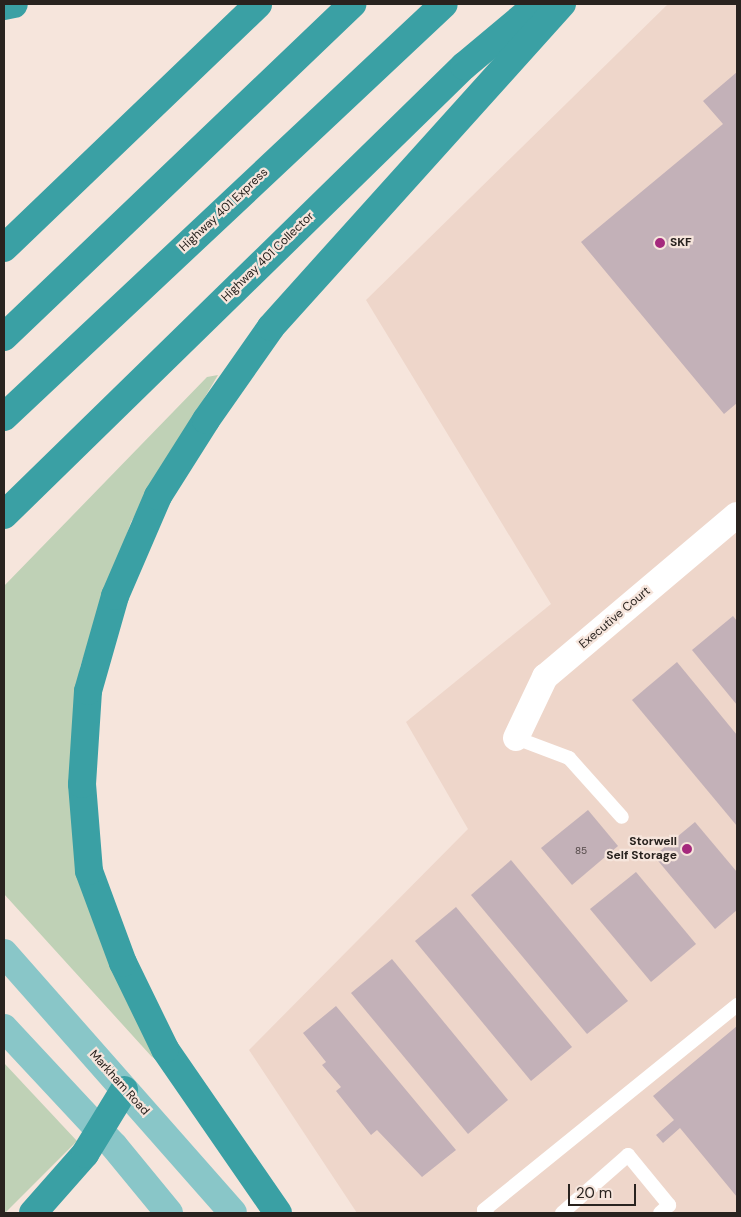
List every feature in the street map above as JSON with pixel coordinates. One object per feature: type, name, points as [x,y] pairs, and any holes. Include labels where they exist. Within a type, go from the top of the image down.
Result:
[{"type":"highway","points":[[4,6],[14,4]]},
{"type":"highway","points":[[4,248],[258,4]]},
{"type":"highway","points":[[4,337],[353,4]]},
{"type":"highway","name":"Highway 401 Express","points":[[4,417],[444,4]]},
{"type":"highway","name":"Highway 401 Collector","points":[[4,515],[464,66],[538,4]]},
{"type":"highway","points":[[278,1213],[217,1131],[165,1049],[124,963],[89,871],[82,784],[88,691],[116,596],[158,496],[206,420],[271,327],[562,4]]},
{"type":"highway","points":[[33,1213],[62,1184],[124,1090]]},
{"type":"main road","name":"Markham Road","points":[[4,953],[233,1213]]},
{"type":"main road","points":[[4,1028],[98,1129],[169,1213]]},
{"type":"street","name":"Executive Court","points":[[516,738],[546,677],[737,515]]},
{"type":"lane","points":[[516,738],[569,758],[622,817]]},
{"type":"lane","points":[[487,1213],[484,1210],[737,1005]]},
{"type":"lane","points":[[562,1213],[628,1155],[670,1205],[660,1213]]},
{"type":"shaded area","points":[[668,4],[737,4],[737,1213],[357,1213],[249,1050],[468,829],[406,722],[551,604],[366,300]]},
{"type":"green space","points":[[218,375],[131,522],[80,667],[69,780],[165,1062],[152,1057],[4,894],[4,586],[207,377]]},
{"type":"green space","points":[[4,1063],[77,1141],[5,1213],[4,1213]]},
{"type":"building","name":"SKF","points":[[737,72],[737,403],[724,414],[581,242],[723,124],[703,101]]},
{"type":"building","points":[[733,616],[737,621],[737,705],[692,650]]},
{"type":"building","points":[[677,662],[737,735],[737,826],[632,700]]},
{"type":"building","points":[[588,810],[618,846],[572,885],[541,848]]},
{"type":"building","points":[[695,822],[737,872],[737,910],[715,929],[654,856]]},
{"type":"building","points":[[511,860],[628,1001],[587,1034],[471,895]]},
{"type":"building","points":[[636,872],[696,944],[651,982],[590,909]]},
{"type":"building","points":[[456,907],[572,1047],[531,1081],[415,941]]},
{"type":"building","points":[[392,959],[508,1100],[468,1134],[351,993]]},
{"type":"building","points":[[336,1006],[456,1150],[422,1177],[377,1130],[371,1135],[336,1091],[341,1087],[322,1065],[326,1062],[303,1033]]},
{"type":"building","points":[[737,1026],[737,1197],[680,1128],[663,1143],[656,1135],[674,1120],[653,1096]]},
{"type":"place","name":"SKF","points":[[660,243]]},
{"type":"place","name":"Storwell Self Storage","points":[[687,849]]}]
